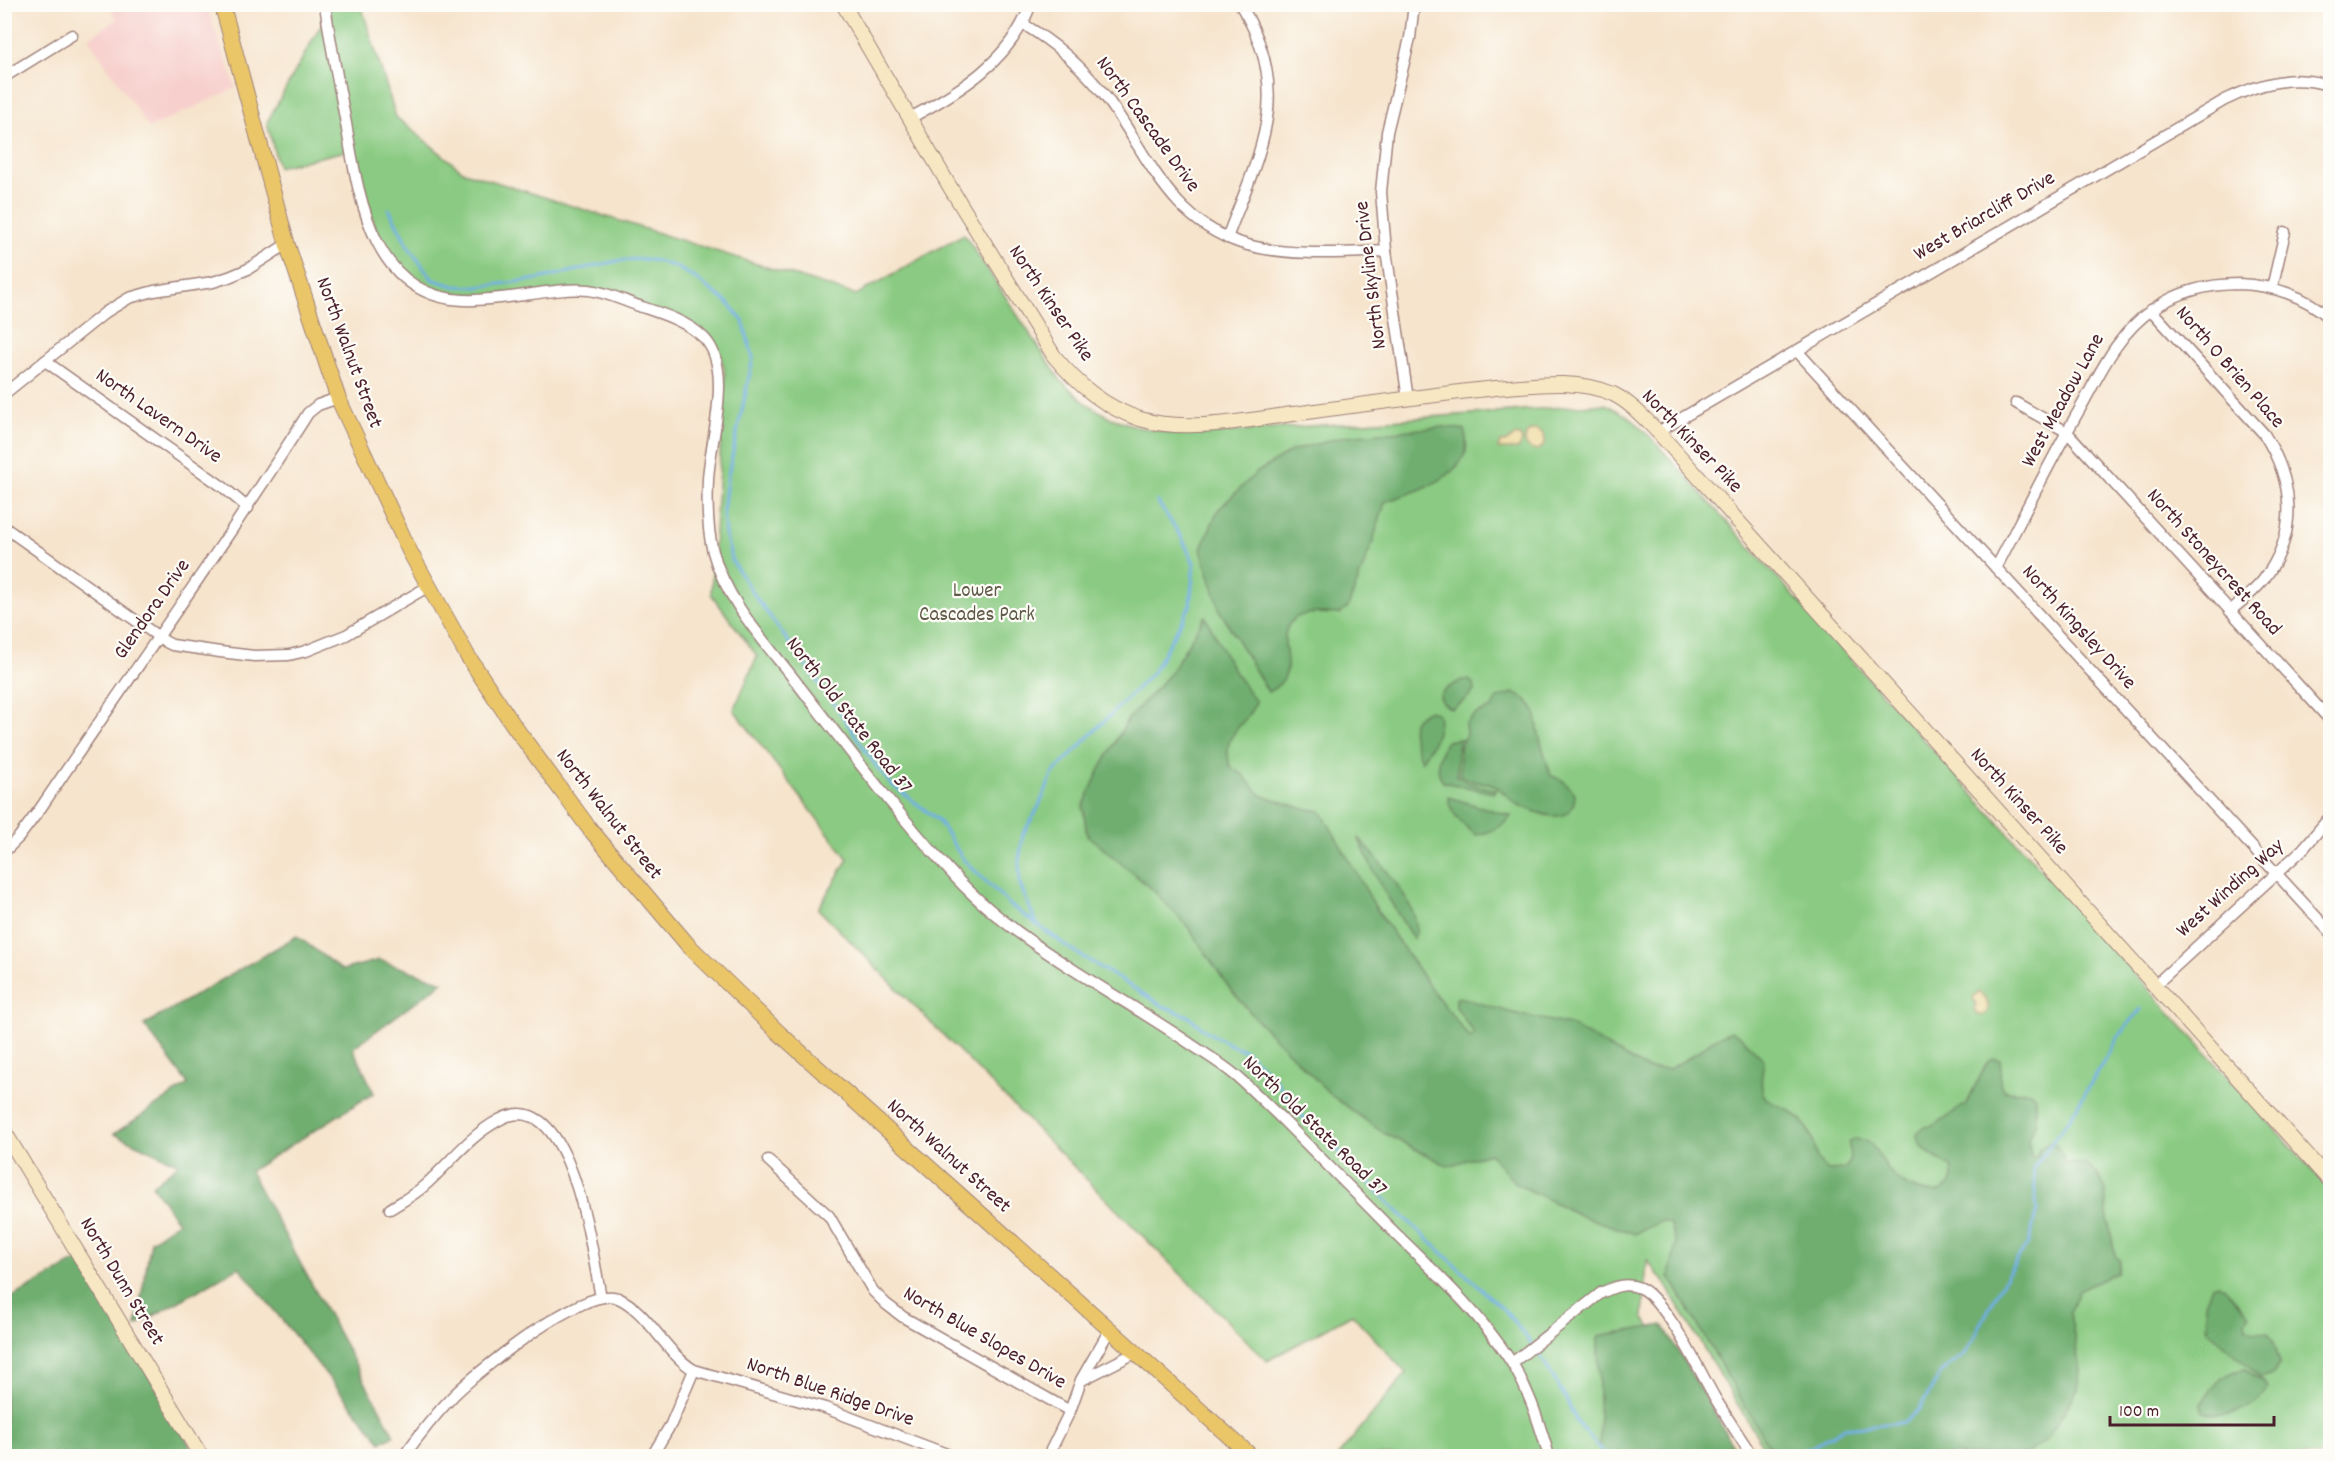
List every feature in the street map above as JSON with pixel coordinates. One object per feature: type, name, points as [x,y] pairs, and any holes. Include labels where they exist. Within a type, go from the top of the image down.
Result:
[{"type":"main road","name":"North Walnut Street","points":[[222,4],[287,244],[338,398],[386,504],[429,586],[479,674],[555,783],[617,862],[688,945],[779,1033],[1251,1456]]},
{"type":"street","name":"North Old State Road 37","points":[[326,4],[350,150],[365,217],[376,243],[391,264],[417,287],[453,300],[487,300],[573,290],[598,292],[680,322],[704,338],[715,357],[719,377],[708,477],[708,531],[717,565],[729,590],[747,616],[849,751],[940,861],[987,910],[1026,938],[1185,1040],[1247,1086],[1439,1277],[1497,1341],[1512,1363],[1530,1399],[1549,1456]]},
{"type":"street","name":"North Kinser Pike","points":[[843,4],[1054,356],[1074,379],[1102,402],[1141,419],[1178,425],[1238,422],[1523,386],[1581,385],[1601,390],[1627,403],[1658,432],[2154,986],[2331,1180]]},
{"type":"street","points":[[910,118],[944,100],[984,72],[1008,47],[1023,24],[1031,4]]},
{"type":"street","points":[[1227,238],[1261,147],[1270,104],[1268,71],[1264,57],[1254,27],[1240,4]]},
{"type":"street","name":"North Skyline Drive","points":[[1408,399],[1382,211],[1383,162],[1387,132],[1410,38],[1414,4]]},
{"type":"street","name":"North Cascade Drive","points":[[1023,24],[1048,39],[1083,69],[1105,97],[1160,181],[1175,201],[1194,220],[1243,244],[1322,253],[1386,251]]},
{"type":"street","points":[[4,76],[72,35]]},
{"type":"street","name":"West Briarcliff Drive","points":[[1658,432],[2236,95],[2275,81],[2311,81],[2329,85],[2331,65]]},
{"type":"street","points":[[2272,288],[2285,232]]},
{"type":"street","points":[[4,394],[106,312],[129,298],[229,277],[248,269],[287,244]]},
{"type":"street","name":"West Meadow Lane","points":[[1996,568],[2067,432],[2120,339],[2151,310],[2197,289],[2221,284],[2272,288],[2298,297],[2331,318]]},
{"type":"street","name":"North O Brien Place","points":[[2151,310],[2264,434],[2285,476],[2289,516],[2283,544],[2265,578],[2230,611]]},
{"type":"street","name":"North Kingsley Drive","points":[[1797,351],[2331,932]]},
{"type":"street","name":"North Lavern Drive","points":[[45,361],[223,487],[248,508]]},
{"type":"street","name":"Glendora Drive","points":[[6,846],[28,825],[248,508],[308,413],[318,405],[338,398]]},
{"type":"street","name":"North Stoneycrest Road","points":[[2016,403],[2067,432],[2331,720]]},
{"type":"street","points":[[4,527],[157,636],[172,645],[191,648],[254,656],[290,655],[306,651],[346,635],[429,586]]},
{"type":"street","name":"West Winding Way","points":[[2154,986],[2303,849],[2331,817]]},
{"type":"street","points":[[390,1209],[422,1188],[467,1143],[490,1124],[511,1115],[524,1114],[533,1117],[553,1135],[575,1176],[601,1297]]},
{"type":"street","name":"North Dunn Street","points":[[4,1131],[201,1456]]},
{"type":"street","name":"North Blue Slopes Drive","points":[[768,1160],[829,1216],[839,1230],[863,1277],[886,1304],[903,1317],[1070,1412]]},
{"type":"street","points":[[1512,1363],[1609,1289],[1616,1285],[1628,1285],[1641,1289],[1657,1302],[1672,1324],[1752,1456]]},
{"type":"street","points":[[404,1456],[437,1413],[481,1371],[542,1327],[585,1302],[601,1297],[616,1297],[628,1305],[678,1359],[694,1370],[671,1424],[652,1456]]},
{"type":"street","points":[[1048,1456],[1070,1412],[1081,1380],[1109,1331]]},
{"type":"street","points":[[1081,1380],[1135,1353]]},
{"type":"street","name":"North Blue Ridge Drive","points":[[694,1370],[825,1408],[952,1456]]},
{"type":"shaded area","points":[[109,5],[206,5],[236,88],[149,128],[88,38],[117,19]]},
{"type":"green space","name":"Lower Cascades Park","points":[[332,5],[361,5],[396,117],[464,172],[856,295],[964,234],[1061,381],[1087,404],[1111,418],[1138,427],[1171,433],[1203,434],[1605,404],[1630,417],[2330,1190],[2330,1456],[1769,1456],[1665,1284],[1647,1260],[1643,1317],[1732,1456],[1338,1456],[1406,1373],[1352,1314],[1267,1361],[818,909],[848,859],[734,710],[757,656],[711,594],[725,376],[721,357],[712,341],[613,292],[457,295],[429,289],[394,262],[380,241],[350,150],[278,167],[267,122]]},
{"type":"green space","points":[[1444,427],[1465,430],[1466,452],[1459,464],[1430,485],[1385,502],[1348,607],[1340,614],[1310,613],[1294,619],[1287,627],[1285,637],[1287,666],[1285,676],[1280,684],[1268,692],[1220,611],[1201,549],[1218,510],[1256,473],[1291,451],[1346,436]]},
{"type":"green space","points":[[1205,616],[1232,668],[1256,702],[1231,738],[1228,755],[1230,767],[1242,774],[1261,795],[1301,808],[1321,811],[1379,913],[1432,990],[1470,1038],[1474,1033],[1456,1007],[1456,999],[1459,997],[1513,1013],[1570,1025],[1647,1069],[1669,1069],[1717,1037],[1732,1031],[1764,1060],[1761,1085],[1765,1097],[1796,1115],[1812,1139],[1817,1160],[1828,1170],[1844,1169],[1850,1162],[1849,1143],[1854,1139],[1868,1141],[1897,1179],[1925,1192],[1937,1192],[1945,1188],[1952,1181],[1952,1168],[1924,1149],[1917,1133],[1924,1127],[1933,1126],[1966,1104],[1987,1063],[1994,1058],[2000,1060],[2000,1083],[2004,1090],[2030,1092],[2036,1098],[2036,1122],[2028,1141],[2032,1158],[2037,1157],[2039,1149],[2048,1142],[2052,1143],[2058,1147],[2065,1163],[2085,1164],[2098,1175],[2105,1190],[2115,1255],[2120,1262],[2117,1272],[2079,1291],[2070,1313],[2080,1371],[2078,1389],[2047,1439],[2025,1456],[1774,1456],[1669,1276],[1676,1243],[1670,1224],[1662,1221],[1635,1234],[1581,1216],[1515,1183],[1489,1153],[1448,1166],[1382,1132],[1332,1096],[1257,1020],[1230,989],[1188,927],[1152,889],[1087,835],[1083,807],[1098,773],[1128,719],[1169,675]]},
{"type":"green space","points":[[1462,680],[1469,680],[1474,684],[1475,690],[1451,709],[1442,702],[1440,696],[1444,690]]},
{"type":"green space","points":[[1513,693],[1527,700],[1534,709],[1551,776],[1561,779],[1575,793],[1569,812],[1554,816],[1535,812],[1517,804],[1495,786],[1473,781],[1460,775],[1460,747],[1466,734],[1465,724],[1476,714],[1492,708],[1497,698]]},
{"type":"green space","points":[[1429,710],[1438,714],[1438,727],[1421,762],[1412,732],[1415,720]]},
{"type":"green space","points":[[1460,739],[1457,776],[1468,783],[1496,790],[1493,793],[1443,782],[1438,767],[1441,751],[1447,741]]},
{"type":"green space","points":[[1448,797],[1511,816],[1495,829],[1476,835],[1454,814]]},
{"type":"green space","points":[[1358,837],[1387,871],[1408,902],[1416,929],[1413,939],[1378,881]]},
{"type":"green space","points":[[297,936],[342,970],[379,960],[443,982],[353,1048],[374,1093],[250,1171],[394,1435],[381,1442],[239,1267],[136,1326],[151,1241],[178,1222],[152,1185],[179,1164],[114,1134],[188,1084],[144,1025]]},
{"type":"green space","points":[[80,1259],[196,1456],[5,1456],[4,1302]]},
{"type":"green space","points":[[2219,1284],[2249,1315],[2245,1322],[2246,1327],[2251,1331],[2268,1333],[2274,1343],[2280,1363],[2273,1374],[2261,1378],[2208,1331],[2205,1303],[2212,1286]]},
{"type":"green space","points":[[1663,1325],[1739,1456],[1600,1456],[1598,1336]]},
{"type":"green space","points":[[2244,1369],[2264,1382],[2267,1388],[2262,1396],[2248,1407],[2230,1414],[2203,1412],[2201,1404],[2219,1381],[2229,1374]]},
{"type":"sand","points":[[1535,430],[1542,433],[1545,440],[1542,447],[1535,450],[1528,447],[1525,440],[1528,433]]},
{"type":"sand","points":[[1516,435],[1521,437],[1522,442],[1518,449],[1498,449],[1500,442],[1507,442]]},
{"type":"sand","points":[[1979,992],[1987,1004],[1988,1010],[1984,1015],[1978,1015],[1974,1010],[1976,1004],[1973,997]]},
{"type":"waterway","points":[[389,209],[408,246],[432,279],[454,286],[477,287],[538,279],[617,261],[639,259],[658,261],[676,267],[727,302],[743,321],[753,358],[727,480],[723,511],[725,533],[732,561],[876,766],[890,783],[938,820],[963,859],[1010,905],[1072,950],[1163,1006],[1188,1016],[1206,1031],[1246,1051],[1276,1080],[1289,1102],[1311,1125],[1394,1208],[1505,1311],[1532,1344]]},
{"type":"waterway","points":[[1036,922],[1020,885],[1019,861],[1023,834],[1038,808],[1053,773],[1153,672],[1190,606],[1194,563],[1182,538],[1157,501]]},
{"type":"waterway","points":[[1786,1456],[1812,1447],[1843,1428],[1905,1422],[1920,1408],[1941,1373],[1965,1355],[2006,1276],[2029,1242],[2037,1210],[2033,1169],[2077,1107],[2120,1034],[2141,1009]]},
{"type":"waterway","points":[[1536,1349],[1564,1395],[1577,1422],[1606,1456]]}]
